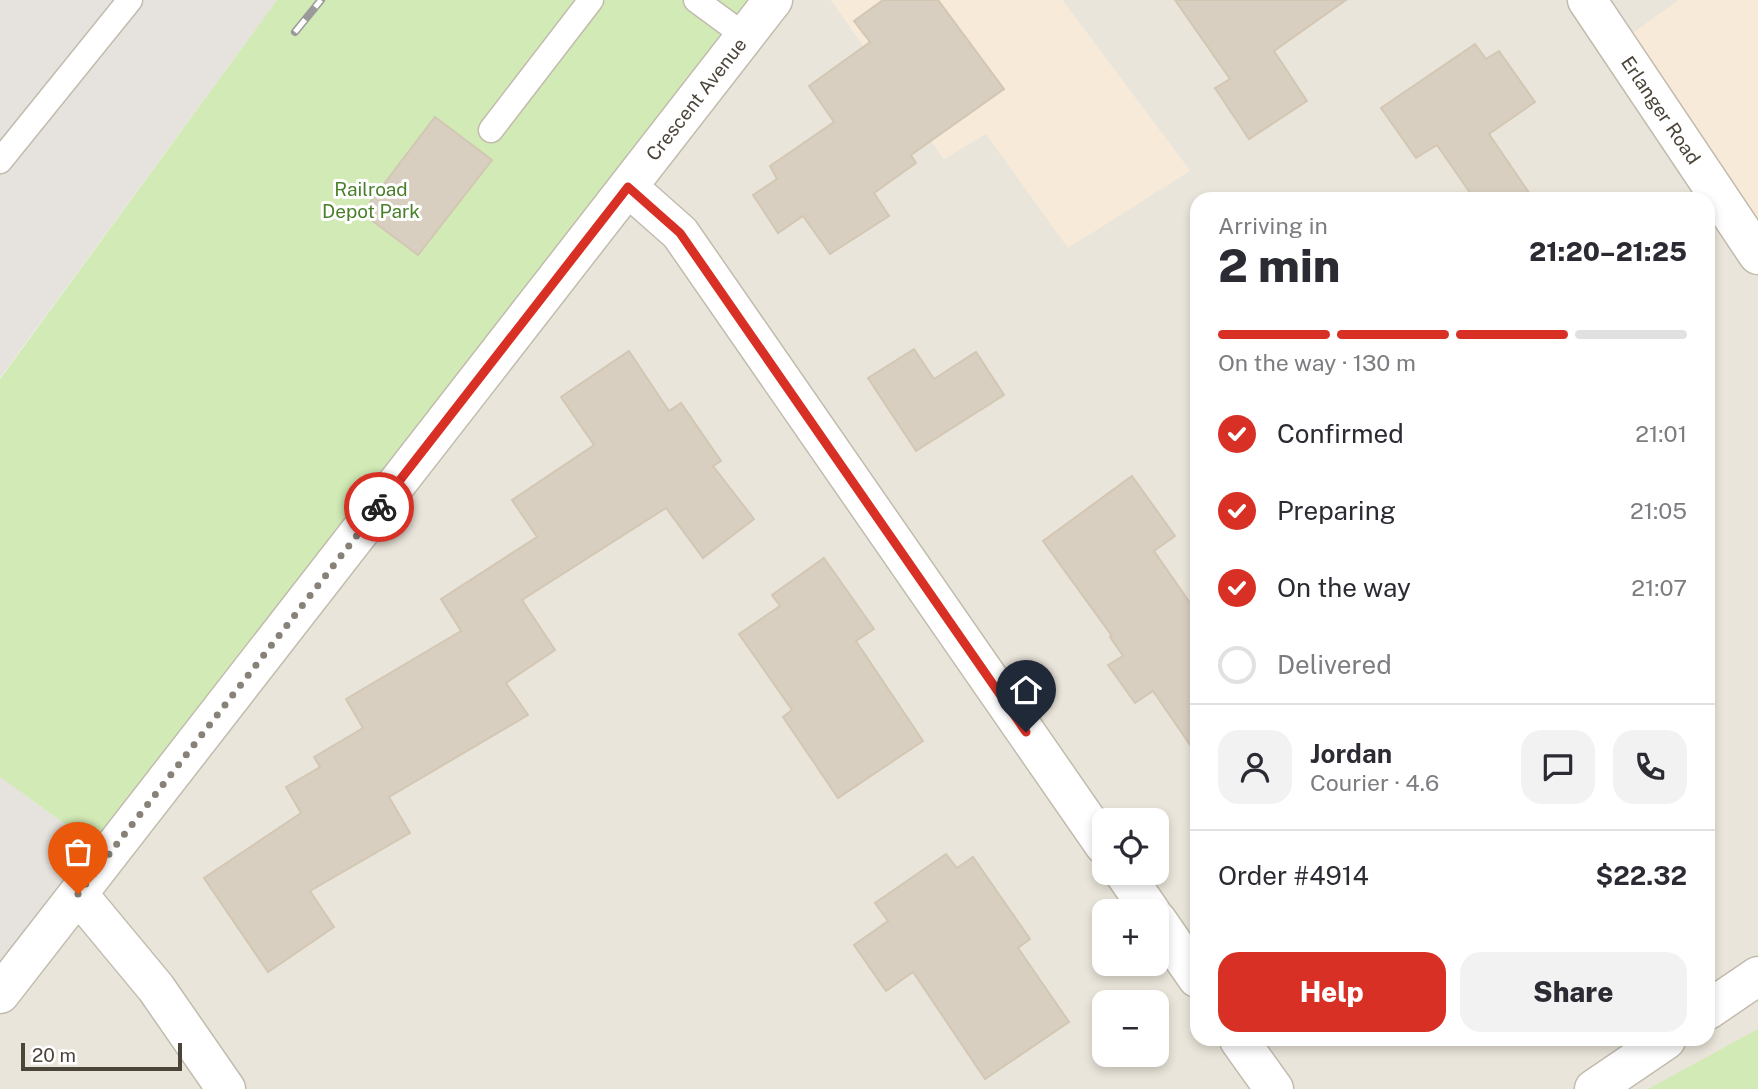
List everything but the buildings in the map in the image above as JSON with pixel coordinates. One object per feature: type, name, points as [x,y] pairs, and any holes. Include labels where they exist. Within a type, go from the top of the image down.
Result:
[{"type":"street","name":"Crescent Avenue","points":[[0,994],[773,0]]},
{"type":"street","name":"Erlanger Road","points":[[1587,0],[1758,255]]},
{"type":"street","points":[[628,187],[680,233],[1092,828]]},
{"type":"street","points":[[78,894],[156,988],[226,1089]]},
{"type":"street","points":[[1169,937],[1190,968]]},
{"type":"street","points":[[1715,1005],[1758,976]]},
{"type":"street","points":[[1243,1046],[1274,1089]]},
{"type":"street","points":[[1594,1089],[1657,1046]]},
{"type":"lane","points":[[0,162],[130,0]]},
{"type":"lane","points":[[491,130],[590,0]]},
{"type":"lane","points":[[696,0],[744,36]]},
{"type":"shaded area","points":[[0,0],[277,0],[0,378]]},
{"type":"shaded area","points":[[774,0],[831,0],[944,159],[985,134],[1190,171],[1062,0],[1679,0],[1618,44],[1758,255],[1758,1089],[0,1089],[0,994]]},
{"type":"shaded area","points":[[831,0],[1062,0],[1190,171],[1068,248],[986,134],[944,159]]},
{"type":"shaded area","points":[[1679,0],[1758,0],[1758,255],[1617,44]]},
{"type":"shaded area","points":[[0,777],[108,855],[0,994]]},
{"type":"green space","name":"Railroad Depot Park","points":[[277,0],[763,0],[108,855],[0,777],[0,379]]},
{"type":"green space","points":[[1758,1029],[1758,1089],[1648,1089]]},
{"type":"railway","points":[[295,32],[321,0]]},
{"type":"way so far","points":[[78,894],[379,507]]},
{"type":"route","points":[[379,507],[628,187],[680,233],[1026,732]]}]
